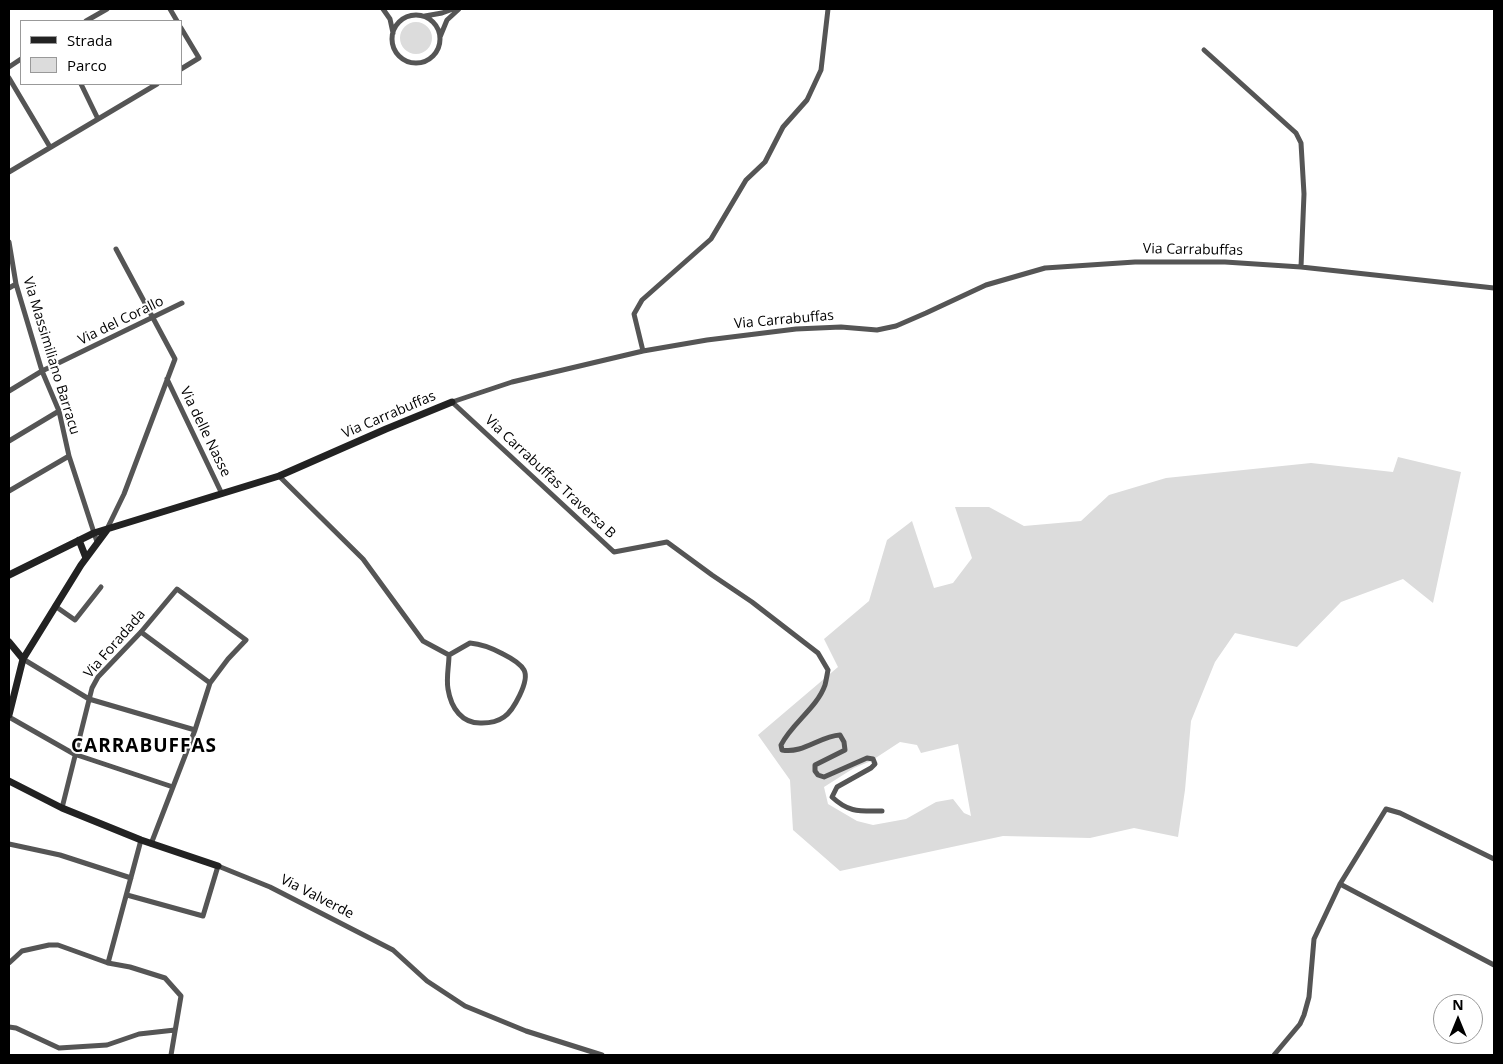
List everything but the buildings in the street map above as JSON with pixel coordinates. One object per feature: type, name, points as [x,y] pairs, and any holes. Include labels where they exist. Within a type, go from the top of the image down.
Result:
[{"type":"street","points":[[88,20],[107,9]]},
{"type":"street","points":[[170,9],[176,20]]},
{"type":"street","points":[[384,9],[390,19],[394,33]]},
{"type":"street","points":[[422,16],[433,22],[439,32],[440,44],[435,54],[425,61],[413,63],[399,55],[395,48],[393,41],[397,25],[410,16],[422,16],[431,16],[453,9]]},
{"type":"street","points":[[440,38],[448,20],[459,9]]},
{"type":"street","points":[[643,351],[634,314],[642,300],[711,239],[746,180],[765,162],[783,127],[807,100],[821,70],[828,9]]},
{"type":"street","points":[[390,19],[403,20]]},
{"type":"street","points":[[182,30],[200,58],[182,68]]},
{"type":"street","points":[[1204,50],[1296,133],[1301,143],[1304,194],[1302,267]]},
{"type":"street","points":[[9,67],[20,60]]},
{"type":"street","points":[[9,78],[50,148]]},
{"type":"street","points":[[82,85],[98,119]]},
{"type":"street","points":[[9,172],[155,85]]},
{"type":"street","name":"Via Massimiliano Barracu","points":[[9,242],[16,284],[42,371],[59,411],[69,456],[98,542]]},
{"type":"street","points":[[116,249],[175,359],[124,494],[107,529],[86,558],[22,659],[9,716],[74,754],[173,787]]},
{"type":"street","name":"Via Carrabuffas","points":[[80,540],[94,533],[279,476],[452,402],[512,382],[643,351],[707,340],[796,329],[841,327],[876,330],[896,326],[926,314],[986,285],[1045,268],[1162,261],[1225,262],[1302,267],[1494,288]]},
{"type":"street","points":[[9,288],[16,284]]},
{"type":"street","name":"Via del Corallo","points":[[9,391],[42,371],[182,304]]},
{"type":"street","name":"Via delle Nasse","points":[[168,379],[222,494]]},
{"type":"street","name":"Via Carrabuffas Traversa B","points":[[452,402],[614,552],[667,542],[752,602],[818,653],[828,670],[825,686],[818,699],[786,734],[781,745],[782,750],[798,750],[832,735],[840,735],[844,742],[845,750],[815,765],[815,771],[818,776],[824,777],[867,758],[873,759],[875,764],[871,768],[837,786],[832,797],[842,807],[856,812],[882,811]]},
{"type":"street","points":[[9,441],[59,411]]},
{"type":"street","points":[[9,491],[69,456]]},
{"type":"street","points":[[279,476],[363,559],[423,641],[450,654]]},
{"type":"street","points":[[9,575],[80,540],[86,558]]},
{"type":"street","points":[[55,606],[75,620],[102,587]]},
{"type":"street","name":"Via Foradada","points":[[62,808],[92,688],[98,677],[141,632],[177,589],[246,640],[228,659],[210,683]]},
{"type":"street","points":[[141,632],[210,683],[195,730],[151,844]]},
{"type":"street","points":[[9,642],[22,659],[89,699],[195,730]]},
{"type":"street","points":[[470,643],[479,644],[509,656],[523,669],[526,676],[524,686],[506,716],[494,723],[476,723],[463,718],[455,710],[448,690],[450,654],[470,643]]},
{"type":"street","name":"Via Valverde","points":[[9,781],[62,808],[151,844],[238,873],[270,887],[393,950],[427,981],[465,1006],[526,1031],[602,1055]]},
{"type":"street","points":[[1274,1055],[1300,1024],[1309,997],[1314,939],[1340,884],[1386,809],[1400,813],[1494,859]]},
{"type":"street","points":[[108,963],[141,840]]},
{"type":"street","points":[[9,844],[60,855],[131,878]]},
{"type":"street","points":[[127,895],[203,916],[218,866]]},
{"type":"street","points":[[1340,884],[1494,965]]},
{"type":"street","points":[[9,963],[22,951],[58,945],[108,963],[130,967],[165,978],[181,996],[171,1055]]},
{"type":"street","points":[[9,1027],[16,1028],[59,1048],[106,1045],[139,1034],[175,1030]]},
{"type":"green space","points":[[416,22],[422,23],[427,27],[431,32],[431,44],[427,49],[422,53],[416,54],[410,53],[405,49],[401,44],[400,38],[401,32],[405,27],[410,23]]},
{"type":"green space","points":[[1398,457],[1461,472],[1433,603],[1403,579],[1341,602],[1297,647],[1235,633],[1215,662],[1191,721],[1185,790],[1178,837],[1134,828],[1090,838],[1003,836],[840,871],[793,830],[790,780],[758,735],[838,667],[824,639],[869,601],[887,540],[912,521],[934,588],[953,583],[972,558],[955,507],[989,507],[1024,526],[1081,521],[1109,495],[1166,478],[1311,463],[1393,472]],"holes":[[[900,742],[917,745],[921,753],[958,744],[971,816],[964,813],[953,799],[936,802],[906,819],[873,825],[857,821],[828,804],[824,787],[854,768],[871,761]]]},
{"type":"district","name":"CARRABUFFAS","points":[[144,747]]}]
